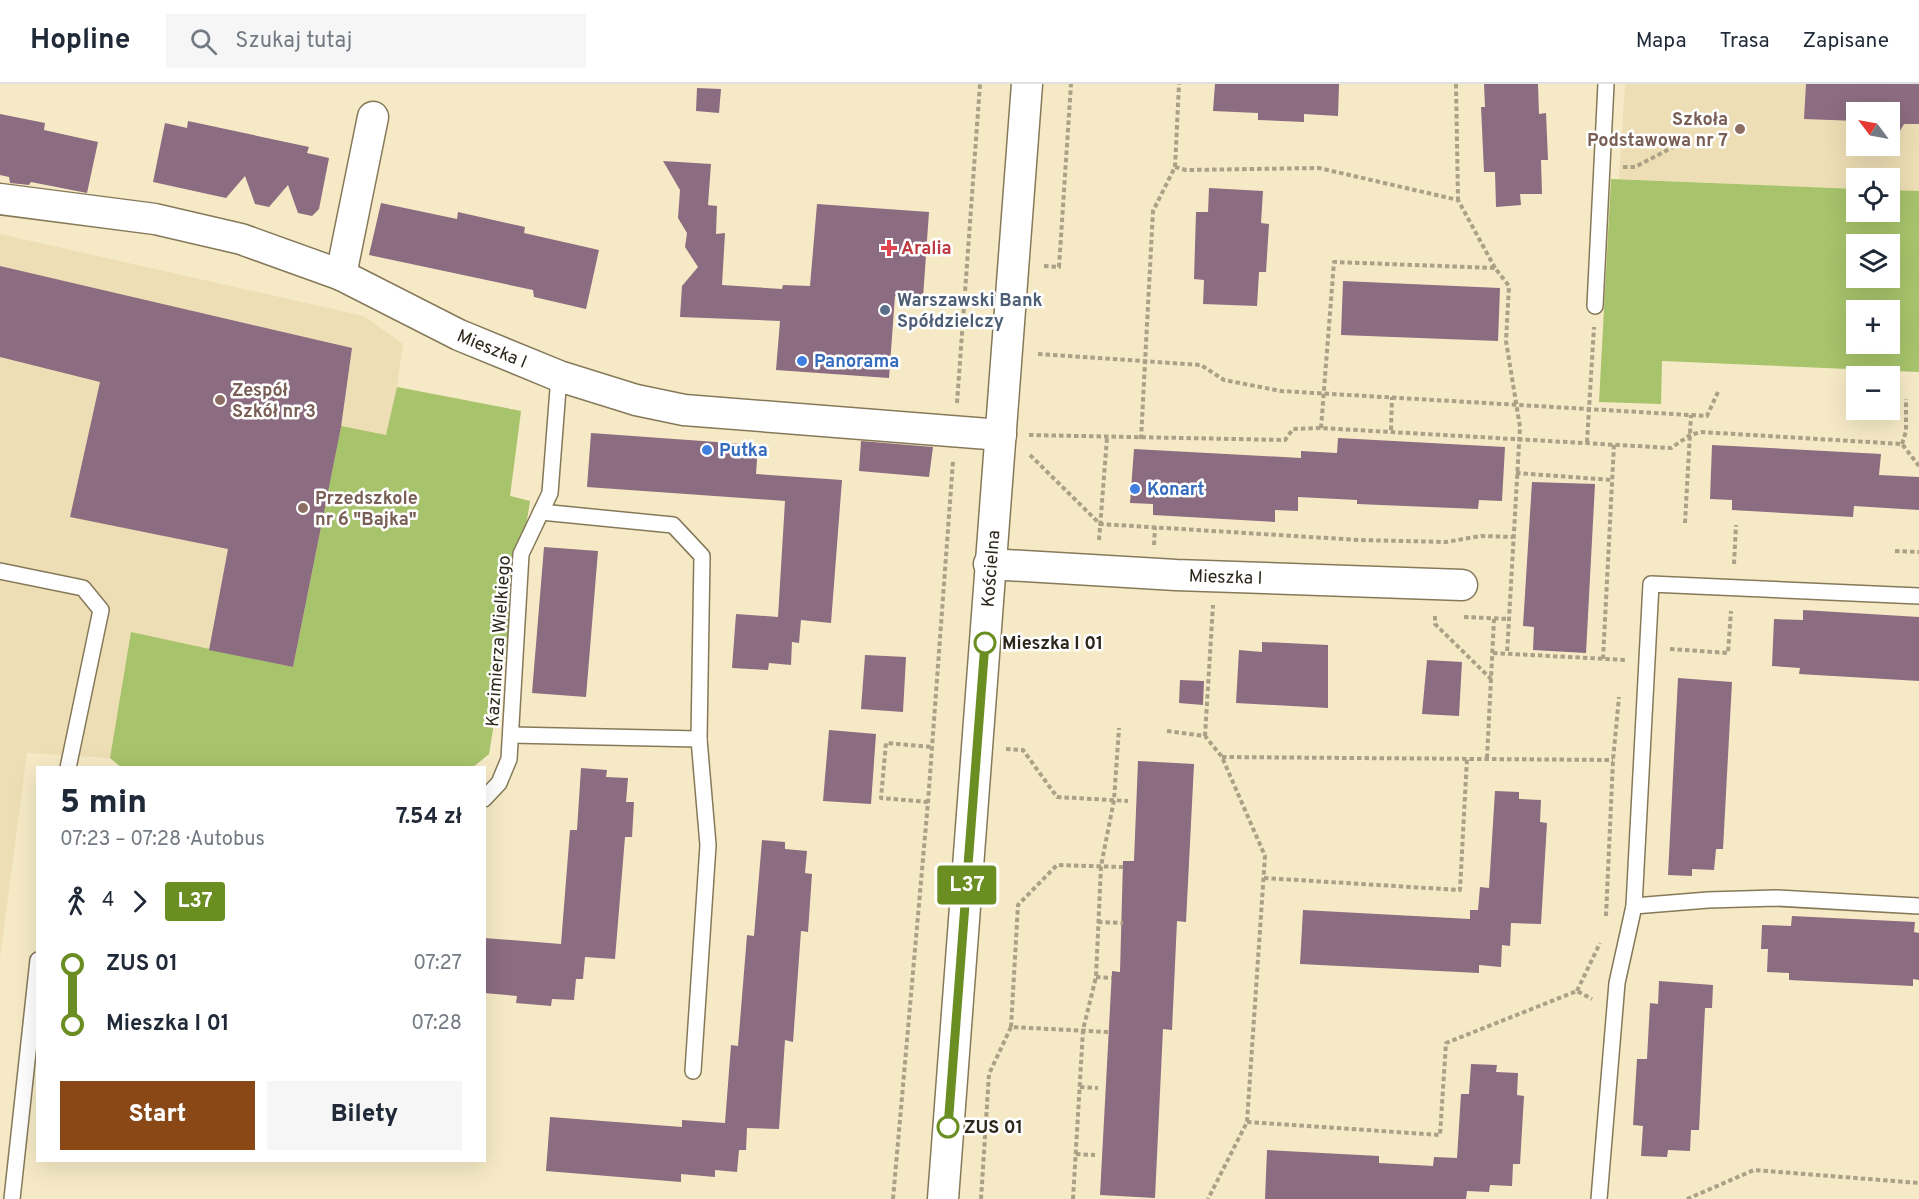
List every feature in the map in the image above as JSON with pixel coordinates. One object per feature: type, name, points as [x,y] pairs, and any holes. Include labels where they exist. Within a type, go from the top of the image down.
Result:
[{"type":"street","name":"Kościelna","points":[[943,1199],[1027,84]]},
{"type":"street","points":[[341,275],[373,117]]},
{"type":"street","name":"Mieszka I","points":[[0,199],[155,219],[241,239],[341,275],[459,334],[559,376],[636,400],[684,410],[1001,435]]},
{"type":"street","name":"Mieszka I","points":[[990,564],[1097,571],[1462,585]]},
{"type":"lane","points":[[1595,306],[1606,84]]},
{"type":"lane","name":"Kazimierza Wielkiego","points":[[486,797],[499,783],[509,759],[521,554],[550,493],[559,376]]},
{"type":"lane","points":[[541,512],[673,525],[702,556],[699,739],[708,844],[693,1071]]},
{"type":"lane","points":[[0,571],[84,588],[101,610],[68,766]]},
{"type":"lane","points":[[1599,1199],[1617,983],[1634,906],[1651,584],[1919,596]]},
{"type":"lane","points":[[511,735],[699,739]]},
{"type":"lane","points":[[1634,906],[1708,900],[1776,898],[1919,906]]},
{"type":"lane","points":[[12,1199],[36,978]]},
{"type":"path","points":[[893,1199],[928,802],[980,84]]},
{"type":"path","points":[[1043,277],[1043,266],[1059,267],[1071,84]]},
{"type":"path","points":[[1141,439],[1153,211],[1175,167],[1179,84]]},
{"type":"path","points":[[1456,84],[1458,200],[1495,268],[1509,286],[1506,341],[1518,404],[1518,440],[1507,654]]},
{"type":"path","points":[[1620,167],[1635,167],[1677,145]]},
{"type":"path","points":[[1175,167],[1186,170],[1319,168],[1458,200]]},
{"type":"path","points":[[1321,428],[1334,262],[1495,268]]},
{"type":"path","points":[[1587,442],[1595,306]]},
{"type":"path","points":[[1037,366],[1039,344]]},
{"type":"path","points":[[1038,354],[1201,365],[1224,380],[1281,391],[1707,416],[1718,392]]},
{"type":"path","points":[[1391,430],[1392,397]]},
{"type":"path","points":[[1902,444],[1906,431],[1906,399]]},
{"type":"path","points":[[1685,523],[1691,415]]},
{"type":"path","points":[[1032,424],[1030,455],[1100,524],[1359,540],[1446,542],[1481,536],[1513,537]]},
{"type":"path","points":[[1001,435],[1285,440],[1293,429],[1321,428],[1391,430],[1518,440],[1671,448],[1690,435],[1701,432],[1902,444],[1919,466]]},
{"type":"path","points":[[1097,571],[1107,438]]},
{"type":"path","points":[[1603,658],[1614,444]]},
{"type":"path","points":[[1516,473],[1612,480]]},
{"type":"path","points":[[1895,551],[1919,552]]},
{"type":"path","points":[[1208,1199],[1247,1122],[1265,856],[1222,757],[1205,736],[1213,603],[1221,604]]},
{"type":"path","points":[[1423,615],[1447,616]]},
{"type":"path","points":[[1435,616],[1435,624],[1491,680]]},
{"type":"path","points":[[1459,617],[1509,619]]},
{"type":"path","points":[[1487,758],[1494,619]]},
{"type":"path","points":[[1493,653],[1648,661]]},
{"type":"path","points":[[1605,922],[1613,760],[1619,697]]},
{"type":"path","points":[[1073,1199],[1083,1030],[1096,977],[1101,866],[1114,800],[1119,728]]},
{"type":"path","points":[[1167,731],[1205,736]]},
{"type":"path","points":[[928,802],[881,798],[886,743],[932,747]]},
{"type":"path","points":[[977,747],[1023,750],[1057,797],[1128,801]]},
{"type":"path","points":[[1222,757],[1613,760]]},
{"type":"path","points":[[1264,878],[1460,890],[1467,758]]},
{"type":"path","points":[[981,1199],[989,1074],[1011,1027],[1017,905],[1058,865],[1123,867]]},
{"type":"path","points":[[1098,922],[1123,923]]},
{"type":"path","points":[[1247,1122],[1440,1135],[1446,1043],[1577,991],[1605,933]]},
{"type":"path","points":[[1096,977],[1112,978]]},
{"type":"path","points":[[1577,991],[1615,1010]]},
{"type":"path","points":[[1011,1027],[1108,1032]]},
{"type":"path","points":[[1080,1087],[1098,1088]]},
{"type":"path","points":[[1076,1154],[1095,1155]]},
{"type":"path","points":[[1688,1199],[1754,1170],[1919,1183]]},
{"type":"shaded area","name":"Szkoła Podstawowa nr 7","points":[[1625,84],[1919,84],[1919,191],[1900,190],[1900,168],[1846,168],[1846,189],[1619,179]]},
{"type":"shaded area","points":[[0,234],[364,316],[403,344],[397,387],[521,411],[510,496],[530,501],[489,754],[474,766],[120,766],[110,758],[27,753],[0,958]]},
{"type":"green space","points":[[1611,179],[1846,189],[1846,222],[1900,222],[1900,190],[1919,191],[1919,372],[1900,371],[1900,366],[1846,366],[1846,369],[1662,361],[1661,404],[1599,402]]},
{"type":"green space","points":[[397,387],[521,411],[510,496],[530,501],[489,754],[474,766],[120,766],[110,758],[131,632],[293,667],[341,426],[386,435]]},
{"type":"building","points":[[1215,84],[1339,84],[1338,116],[1304,114],[1304,122],[1258,120],[1258,113],[1213,111]]},
{"type":"building","points":[[1484,84],[1538,84],[1539,114],[1546,113],[1548,160],[1541,160],[1542,194],[1520,194],[1521,205],[1496,207],[1495,172],[1484,172],[1481,107],[1485,107]]},
{"type":"building","points":[[1806,84],[1919,84],[1919,124],[1904,124],[1900,131],[1900,102],[1846,102],[1846,121],[1804,119]]},
{"type":"building","points":[[697,88],[721,89],[719,113],[696,111]]},
{"type":"building","points":[[0,114],[45,123],[44,130],[98,142],[87,193],[31,182],[29,185],[10,183],[9,177],[0,175]]},
{"type":"building","points":[[188,121],[309,147],[307,153],[329,158],[319,209],[312,216],[298,213],[288,185],[269,207],[255,204],[245,176],[226,198],[153,182],[165,123],[187,128]]},
{"type":"building","points":[[663,161],[711,164],[708,205],[717,206],[716,234],[725,233],[722,285],[782,289],[783,285],[810,286],[817,204],[929,212],[923,298],[895,296],[889,378],[776,370],[780,321],[680,317],[682,286],[698,267],[685,247],[687,233],[678,218],[680,190]]},
{"type":"building","points":[[1209,188],[1263,191],[1261,223],[1269,224],[1266,272],[1259,272],[1257,306],[1203,304],[1204,280],[1194,279],[1196,212],[1208,212]]},
{"type":"building","points":[[381,203],[457,219],[458,212],[525,227],[524,233],[599,250],[586,309],[534,297],[533,290],[369,255]]},
{"type":"building","name":"Zespół Szkół nr 3","points":[[0,266],[352,348],[341,427],[293,667],[209,650],[228,549],[70,517],[100,382],[0,357]]},
{"type":"building","points":[[1343,281],[1500,288],[1498,341],[1341,335]]},
{"type":"building","points":[[591,433],[758,445],[756,474],[842,480],[831,623],[801,620],[799,643],[792,642],[791,665],[769,663],[768,670],[732,668],[736,614],[778,617],[785,501],[587,487]]},
{"type":"building","points":[[1338,438],[1505,447],[1502,501],[1479,500],[1478,509],[1357,504],[1357,500],[1298,497],[1298,511],[1275,510],[1275,522],[1153,515],[1153,504],[1130,503],[1134,449],[1301,458],[1301,451],[1337,453]]},
{"type":"building","points":[[861,441],[933,447],[929,477],[859,471]]},
{"type":"building","points":[[1712,445],[1881,454],[1879,475],[1919,477],[1919,510],[1854,506],[1853,517],[1732,510],[1732,500],[1710,499]]},
{"type":"building","points":[[1532,482],[1595,484],[1586,653],[1533,650],[1534,627],[1523,626]]},
{"type":"building","points":[[544,547],[598,551],[586,697],[532,693]]},
{"type":"building","points":[[1803,610],[1919,617],[1919,681],[1799,674],[1800,668],[1772,666],[1774,619],[1803,620]]},
{"type":"building","points":[[1262,642],[1328,645],[1328,708],[1236,703],[1239,650],[1262,652]]},
{"type":"building","points":[[865,655],[906,657],[903,712],[861,709]]},
{"type":"building","points":[[1427,660],[1462,662],[1459,716],[1422,714]]},
{"type":"building","points":[[1678,678],[1732,682],[1723,849],[1716,849],[1714,870],[1692,869],[1692,876],[1668,875]]},
{"type":"building","points":[[1180,680],[1204,681],[1203,705],[1179,703]]},
{"type":"building","points":[[829,730],[876,734],[871,804],[823,801]]},
{"type":"building","points":[[1138,761],[1194,764],[1186,922],[1177,921],[1172,1030],[1163,1029],[1155,1198],[1100,1195],[1112,971],[1120,972],[1123,861],[1134,861]]},
{"type":"building","points":[[581,768],[607,770],[606,777],[628,778],[626,802],[634,802],[632,837],[625,837],[615,959],[585,957],[583,979],[576,979],[574,1000],[552,999],[551,1006],[516,1003],[517,996],[486,993],[486,938],[561,944],[570,830],[577,830]]},
{"type":"building","points":[[1495,791],[1519,792],[1519,799],[1541,800],[1540,822],[1547,823],[1541,924],[1511,923],[1510,946],[1502,945],[1501,967],[1479,965],[1479,973],[1300,964],[1303,910],[1470,919],[1470,910],[1478,910],[1480,887],[1489,888]]},
{"type":"building","points":[[762,840],[785,842],[785,849],[807,851],[805,873],[812,874],[808,932],[801,931],[793,1042],[785,1040],[779,1129],[747,1128],[746,1150],[739,1150],[737,1172],[715,1170],[715,1177],[681,1174],[681,1182],[546,1171],[550,1117],[682,1127],[682,1120],[725,1123],[731,1045],[738,1046],[747,935],[754,936]]},
{"type":"building","points":[[1792,916],[1915,922],[1914,932],[1919,933],[1919,980],[1913,979],[1913,986],[1789,980],[1789,973],[1767,972],[1768,949],[1761,949],[1762,925],[1791,926]]},
{"type":"building","points":[[1659,981],[1713,985],[1712,1008],[1705,1008],[1699,1130],[1691,1130],[1690,1151],[1668,1150],[1667,1157],[1641,1156],[1643,1126],[1633,1125],[1637,1059],[1647,1059],[1650,1003],[1658,1004]]},
{"type":"building","points":[[1471,1064],[1497,1065],[1496,1072],[1518,1073],[1517,1095],[1524,1096],[1520,1164],[1513,1164],[1512,1186],[1490,1185],[1489,1192],[1467,1191],[1466,1199],[1265,1199],[1267,1150],[1379,1156],[1379,1163],[1433,1166],[1434,1157],[1457,1158],[1461,1094],[1469,1094]]},
{"type":"bus line","name":"L37","points":[[948,1127],[985,643]]},
{"type":"place","name":"Szkoła Podstawowa nr 7","points":[[1740,129]]},
{"type":"place","name":"Aralia","points":[[889,248]]},
{"type":"place","name":"Warszawski Bank Spółdzielczy","points":[[885,310]]},
{"type":"place","name":"Panorama","points":[[802,361]]},
{"type":"place","name":"Zespół Szkół nr 3","points":[[220,400]]},
{"type":"place","name":"Putka","points":[[707,450]]},
{"type":"place","name":"Konart","points":[[1135,489]]},
{"type":"place","name":"Przedszkole nr 6 \"Bajka\"","points":[[303,508]]},
{"type":"place","name":"Mieszka I 01","points":[[985,643]]},
{"type":"place","name":"ZUS 01","points":[[948,1127]]}]
